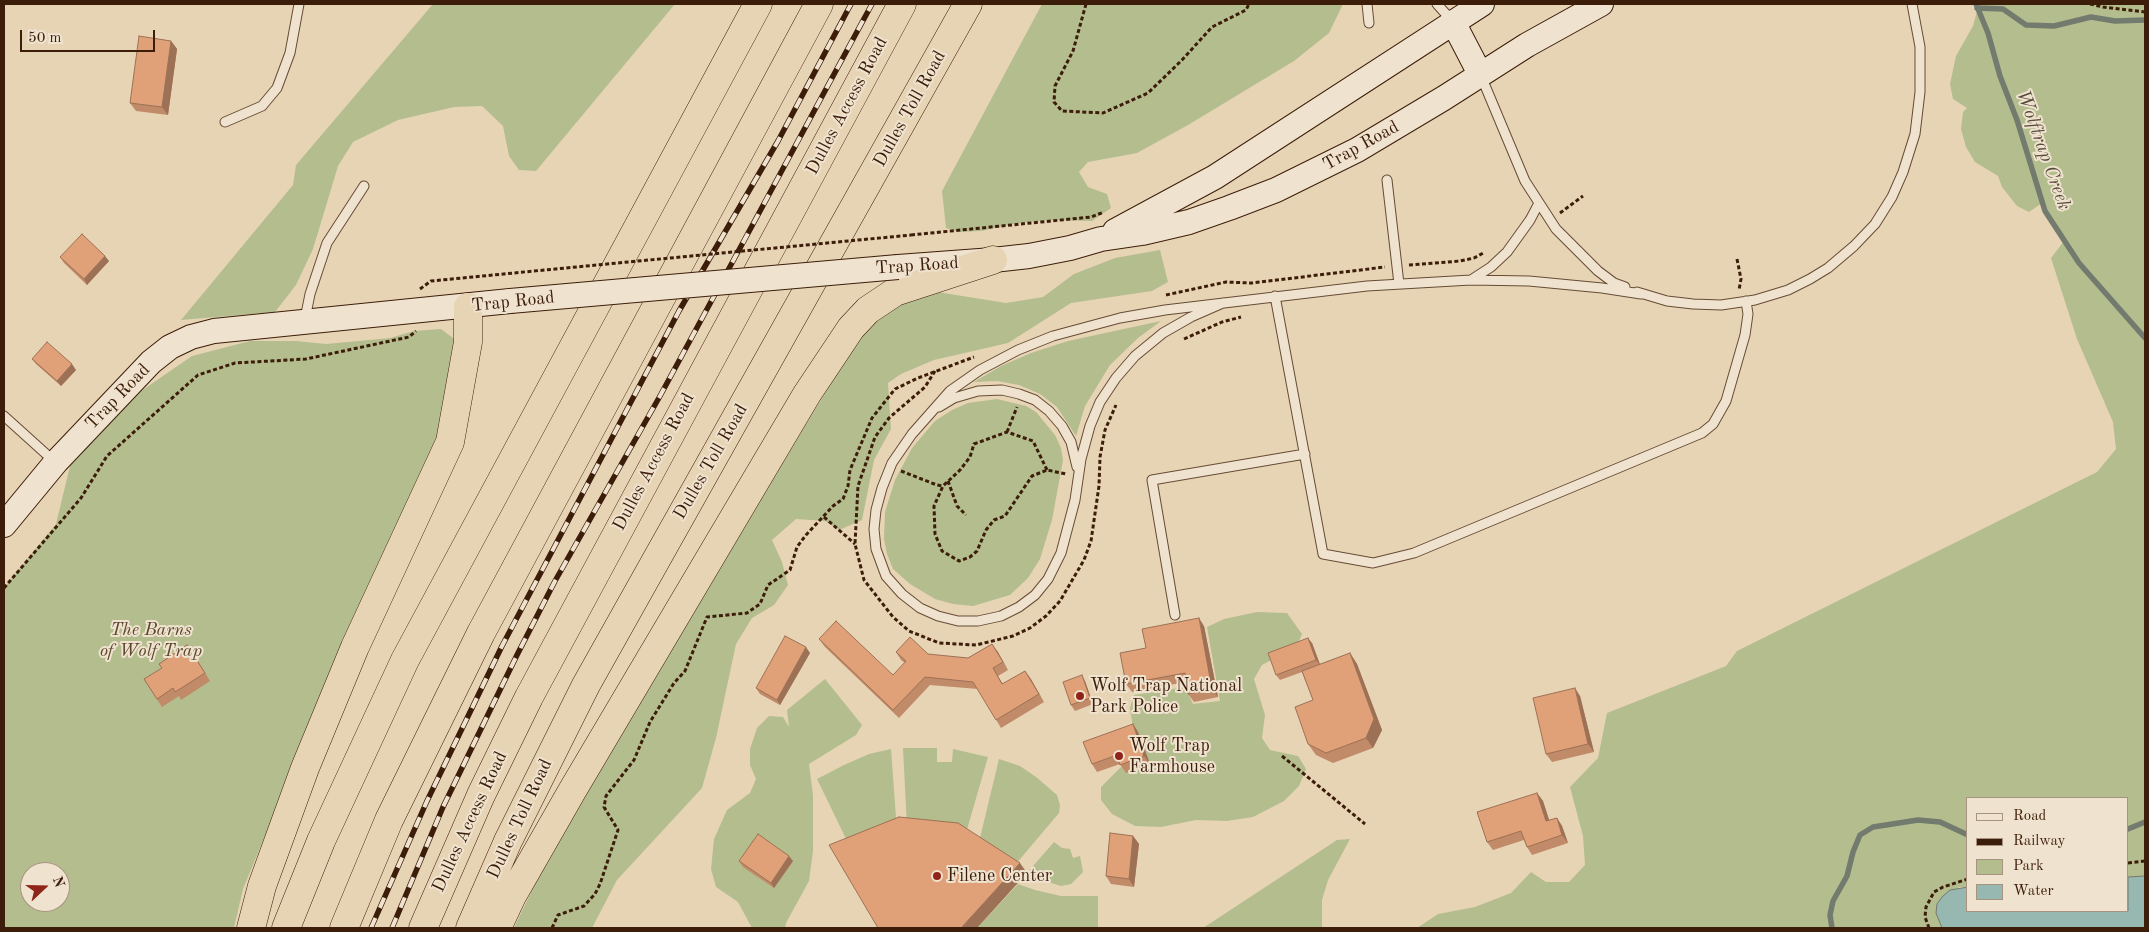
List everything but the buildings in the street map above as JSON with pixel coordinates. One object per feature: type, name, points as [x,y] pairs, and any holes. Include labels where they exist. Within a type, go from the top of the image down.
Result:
[{"type":"highway","points":[[286,928],[321,841],[405,660],[758,4]]},
{"type":"highway","points":[[344,928],[389,820],[481,633],[819,4]]},
{"type":"highway","name":"Dulles Access Road","points":[[423,928],[481,795],[528,697],[902,4]]},
{"type":"highway","name":"Dulles Toll Road","points":[[470,928],[508,841],[586,684],[968,4]]},
{"type":"highway","points":[[497,928],[512,896],[572,791],[807,394],[851,328],[868,310],[896,292],[924,281],[993,260]]},
{"type":"highway","points":[[251,928],[262,886],[305,768],[355,646],[450,442],[468,342],[468,307]]},
{"type":"main road","name":"Trap Road","points":[[1101,239],[1215,177],[1482,4]]},
{"type":"main road","name":"Trap Road","points":[[4,525],[56,462],[151,362],[170,348],[190,338],[214,331],[468,307],[510,301],[993,260],[1070,248],[1101,239],[1142,233],[1189,222],[1276,190],[1357,150],[1444,98],[1526,45],[1601,4]]},
{"type":"main road","points":[[1453,22],[1480,74]]},
{"type":"lane","points":[[225,122],[262,106],[277,88],[290,53],[299,4]]},
{"type":"lane","points":[[1367,4],[1369,23]]},
{"type":"lane","points":[[1437,4],[1453,22]]},
{"type":"lane","points":[[1223,303],[1163,333],[1135,356],[1116,378],[1100,402],[1090,426],[1081,459],[1072,516],[1061,553],[1048,579],[1035,595],[1019,607],[1001,616],[978,621],[958,621],[938,616],[920,608],[902,594],[886,576],[876,549],[874,529],[882,488],[891,467],[912,434],[950,391],[980,370],[1018,350],[1053,336],[1147,313],[1275,296],[1399,284],[1471,280],[1529,281],[1602,288],[1641,294],[1667,301],[1721,305],[1755,300],[1788,290],[1828,268],[1860,241],[1875,224],[1892,197],[1903,172],[1915,134],[1920,92],[1920,47],[1912,4]]},
{"type":"lane","points":[[1480,74],[1514,158],[1538,203],[1556,229],[1598,271],[1614,283],[1641,294]]},
{"type":"lane","points":[[1387,180],[1399,284]]},
{"type":"lane","points":[[305,322],[310,294],[327,244],[364,186]]},
{"type":"lane","points":[[1471,280],[1491,267],[1507,252],[1530,220],[1538,203]]},
{"type":"lane","points":[[1275,296],[1323,554],[1372,563],[1414,552],[1702,433],[1712,424],[1726,401],[1745,335],[1748,314],[1741,302]]},
{"type":"lane","points":[[931,412],[954,398],[978,391],[1002,390],[1035,400],[1049,411],[1062,426],[1071,442],[1076,459],[1078,479]]},
{"type":"lane","points":[[4,416],[56,462]]},
{"type":"lane","points":[[1175,615],[1152,480],[1305,454]]},
{"type":"path","points":[[1086,4],[1073,51],[1055,86],[1054,102],[1062,111],[1103,113],[1148,93],[1212,27],[1246,10],[1249,4]]},
{"type":"path","points":[[2090,4],[2145,12]]},
{"type":"path","points":[[1548,216],[1561,213],[1584,196]]},
{"type":"path","points":[[4,588],[81,498],[107,456],[198,375],[235,364],[306,359],[409,338],[419,325],[420,289],[431,281],[1091,217],[1108,211]]},
{"type":"path","points":[[1160,296],[1226,282],[1252,283],[1398,265],[1460,261],[1474,258],[1489,250]]},
{"type":"path","points":[[1736,259],[1741,279],[1741,302]]},
{"type":"path","points":[[1182,340],[1222,322],[1241,317]]},
{"type":"path","points":[[552,928],[558,915],[584,906],[600,884],[618,830],[608,817],[604,807],[606,796],[634,760],[650,722],[674,683],[685,671],[707,617],[747,613],[760,604],[768,585],[790,570],[797,547],[833,506],[843,499],[848,486],[850,470],[872,418],[895,389],[918,378],[982,354]]},
{"type":"path","points":[[1007,432],[1022,395]]},
{"type":"path","points":[[1046,616],[1060,601],[1074,579],[1091,541],[1099,486],[1100,457],[1105,430],[1119,400]]},
{"type":"path","points":[[994,520],[986,530],[977,551],[970,557],[959,560],[942,552],[935,534],[934,506],[943,486],[970,457],[974,444],[1007,432],[1033,441],[1047,470]]},
{"type":"path","points":[[891,467],[943,486]]},
{"type":"path","points":[[989,521],[1005,516],[1032,476],[1047,470],[1063,472],[1078,479]]},
{"type":"path","points":[[948,481],[957,506],[966,515]]},
{"type":"path","points":[[824,517],[855,544]]},
{"type":"path","points":[[1282,756],[1365,824]]},
{"type":"path","points":[[2129,862],[2145,861]]},
{"type":"path","points":[[1928,928],[1925,917],[1926,907],[1934,892],[1943,886],[1966,880]]},
{"type":"green space","points":[[433,4],[675,4],[536,171],[519,170],[509,156],[503,126],[482,106],[454,107],[398,120],[353,142],[338,166],[313,249],[296,285],[275,312],[181,320],[293,185],[296,165]]},
{"type":"green space","points":[[1042,4],[1343,4],[1329,33],[1294,61],[1188,125],[1137,153],[1088,162],[1079,172],[1088,187],[1107,194],[1111,208],[1092,221],[1050,220],[1018,223],[981,231],[959,232],[946,228],[942,191]]},
{"type":"green space","points":[[1979,4],[2145,4],[2145,876],[2129,877],[2129,797],[1966,797],[1966,887],[1959,887],[1936,913],[1942,928],[1417,928],[1438,914],[1475,907],[1511,893],[1531,872],[1546,882],[1569,882],[1585,865],[1583,836],[1570,787],[1598,758],[1607,713],[1726,666],[1737,651],[2097,472],[2116,449],[2113,422],[2077,339],[2051,258],[2064,241],[2042,203],[2029,212],[2017,206],[2002,187],[1998,176],[1975,162],[1966,147],[1961,129],[1963,112],[1967,108],[1953,99],[1950,84],[1956,56],[1973,26]]},
{"type":"green space","points":[[1160,250],[1168,282],[1152,291],[1071,303],[1008,343],[934,360],[901,374],[888,383],[891,429],[874,460],[862,520],[839,530],[825,521],[796,519],[772,540],[782,562],[788,585],[774,605],[752,618],[736,644],[716,738],[702,788],[617,880],[592,928],[514,928],[543,867],[574,811],[864,328],[884,310],[925,290],[1006,303],[1043,297],[1074,274],[1115,258]]},
{"type":"green space","points":[[1161,321],[1138,338],[1110,365],[1085,406],[1076,436],[1057,407],[1040,394],[1019,385],[997,381],[974,382],[1001,366],[1031,353],[1068,341]]},
{"type":"green space","name":"The Barns of Wolf Trap","points":[[441,329],[457,341],[459,352],[434,449],[311,725],[243,889],[234,928],[4,928],[4,588],[56,524],[71,462],[128,400],[192,356],[250,341],[296,341],[326,344],[390,338],[414,331]]},
{"type":"green space","points":[[997,399],[1026,406],[1036,412],[1055,435],[1061,448],[1063,460],[1052,520],[1040,559],[1028,578],[1010,595],[973,606],[953,604],[935,599],[910,584],[893,569],[884,539],[885,512],[895,480],[912,448],[935,421],[952,410],[968,403]]},
{"type":"green space","points":[[1257,612],[1287,613],[1302,634],[1297,646],[1262,665],[1254,679],[1265,715],[1262,738],[1270,750],[1298,756],[1306,769],[1299,786],[1284,801],[1253,817],[1227,821],[1196,820],[1161,827],[1135,826],[1112,814],[1101,800],[1101,787],[1133,755],[1135,741],[1130,708],[1134,695],[1185,687],[1193,704],[1220,701],[1207,627],[1224,619]]},
{"type":"green space","points":[[825,679],[862,725],[856,735],[809,764],[813,795],[813,851],[809,881],[785,928],[752,928],[738,902],[716,887],[711,869],[714,839],[727,810],[750,793],[756,779],[750,765],[750,749],[757,728],[769,716],[783,717],[789,727],[787,710]]},
{"type":"green space","points":[[903,748],[937,748],[937,762],[952,762],[953,749],[988,757],[966,833],[907,827]]},
{"type":"green space","points":[[891,749],[897,831],[851,849],[817,779],[869,754]]},
{"type":"green space","points":[[999,759],[1020,766],[1036,777],[1057,795],[1060,805],[1059,813],[1015,865],[979,842]]},
{"type":"green space","points":[[1350,839],[1328,880],[1322,900],[1322,928],[1203,928],[1337,840]]},
{"type":"green space","points":[[1054,842],[1062,848],[1070,849],[1073,858],[1080,856],[1083,872],[1071,884],[1061,886],[1038,879],[1027,873]]},
{"type":"green space","points":[[1018,884],[1061,896],[1098,896],[1098,928],[978,927]]},
{"type":"water","points":[[2145,876],[2145,928],[1942,928],[1936,913],[1937,904],[1950,890],[1966,887],[1966,912],[2129,912],[2129,877]]},
{"type":"waterway","name":"Wolftrap Creek","points":[[1976,4],[1988,33],[2000,76],[2017,120],[2045,211],[2079,263],[2145,338]]},
{"type":"waterway","points":[[1977,8],[2003,9],[2026,25],[2054,26],[2091,17],[2115,21],[2145,20]]},
{"type":"waterway","name":"Wolftrap Creek","points":[[1832,928],[1830,915],[1833,901],[1847,876],[1853,852],[1860,835],[1873,827],[1918,820],[1940,822],[1966,834]]},
{"type":"waterway","name":"Wolftrap Creek","points":[[2129,829],[2145,822]]},
{"type":"railway","points":[[371,928],[427,801],[502,646],[679,311],[778,141],[851,4]]},
{"type":"railway","points":[[392,928],[443,807],[555,581],[660,396],[872,4]]},
{"type":"place","name":"Wolf Trap National Park Police","points":[[1080,696]]},
{"type":"place","name":"Wolf Trap Farmhouse","points":[[1119,756]]},
{"type":"place","name":"Filene Center","points":[[937,876]]}]
